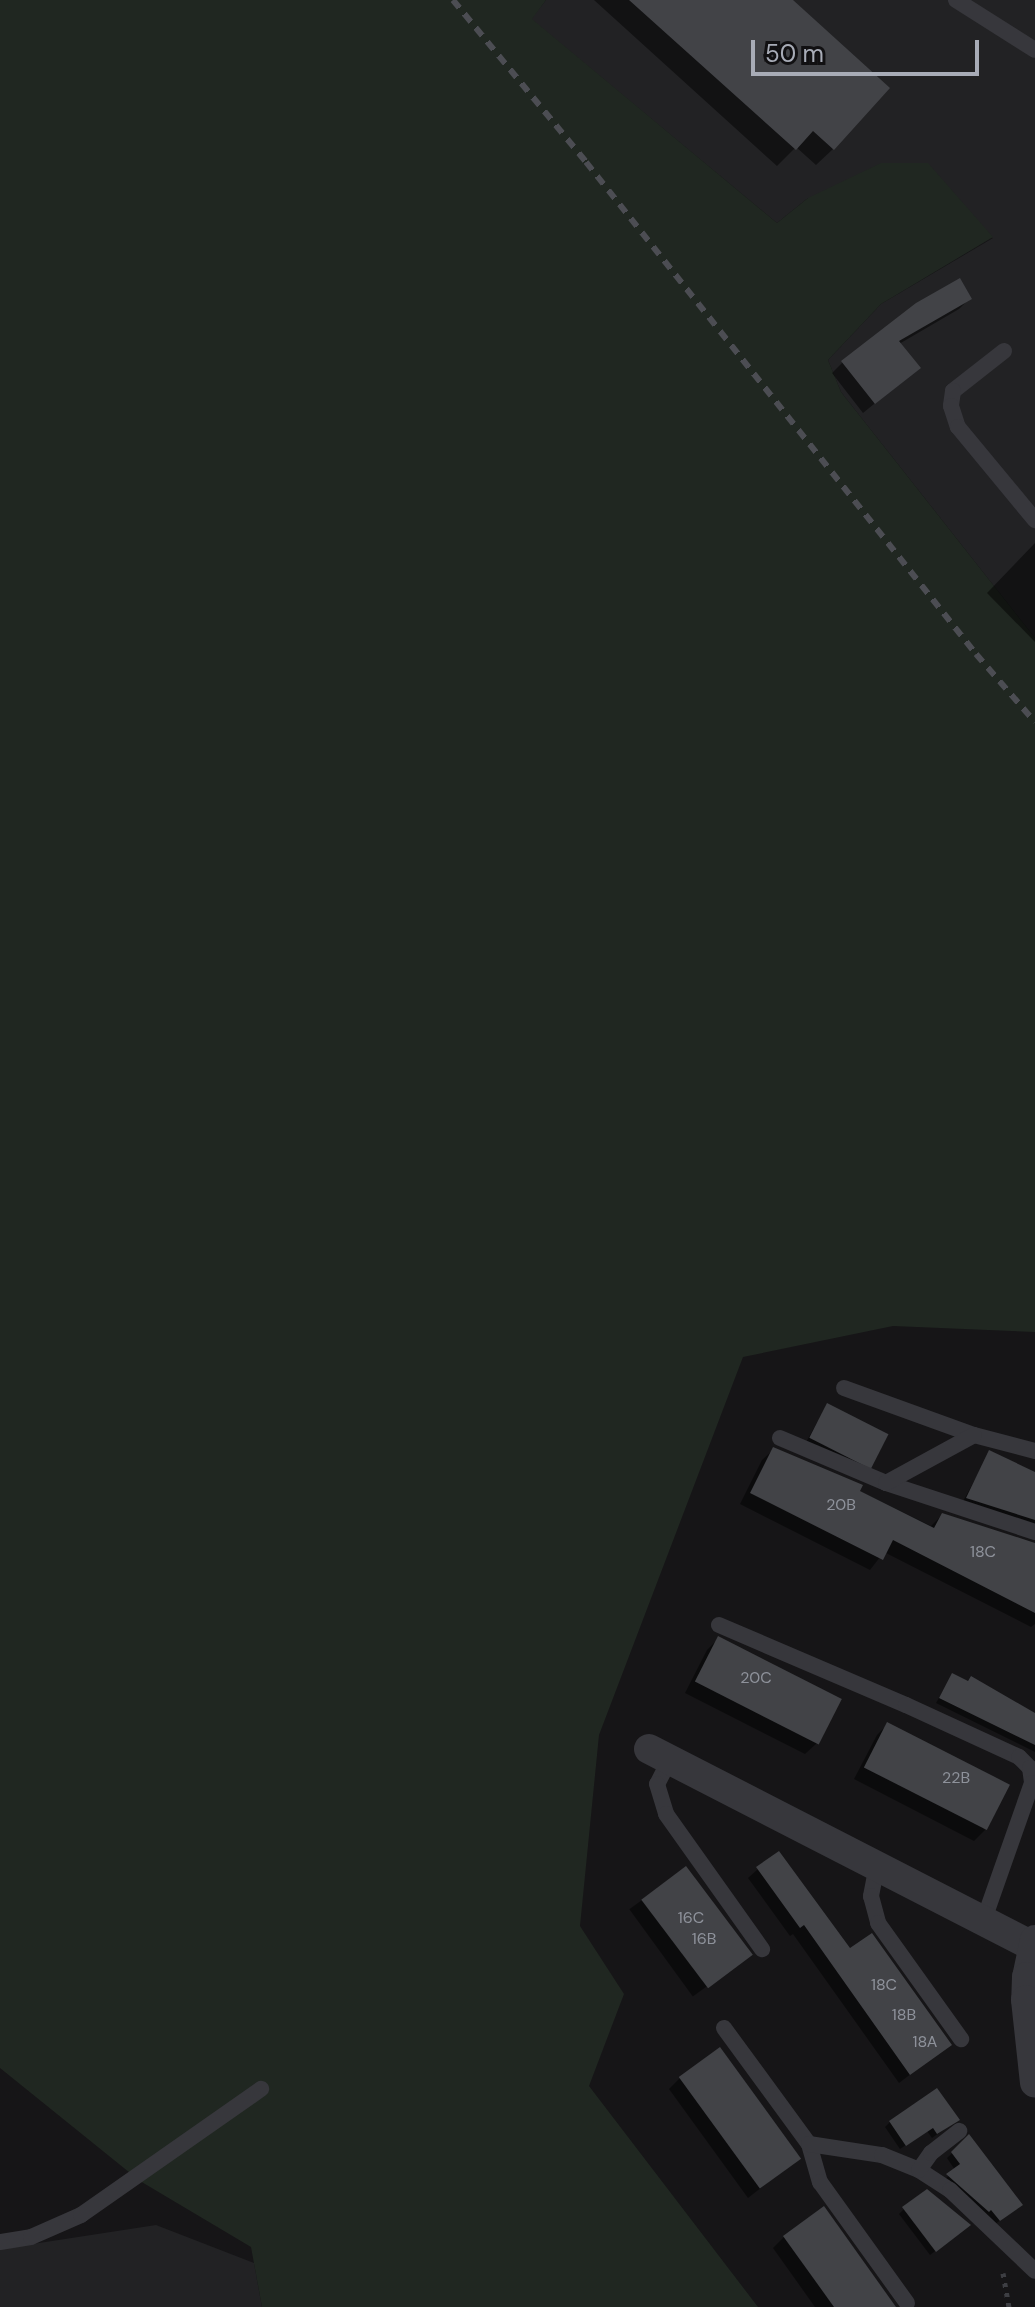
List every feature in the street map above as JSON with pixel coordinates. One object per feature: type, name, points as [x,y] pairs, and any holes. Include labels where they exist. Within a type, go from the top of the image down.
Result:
[{"type":"street","points":[[659,1754],[1033,1943],[1026,2000],[1035,2083]]},
{"type":"lane","points":[[956,0],[1035,50]]},
{"type":"lane","points":[[1004,351],[953,391],[951,406],[958,427],[1035,520]]},
{"type":"lane","points":[[844,1388],[974,1435],[1035,1451]]},
{"type":"lane","points":[[886,1483],[974,1435]]},
{"type":"lane","points":[[780,1438],[886,1483],[1035,1532]]},
{"type":"lane","points":[[719,1625],[920,1711],[1019,1757],[1030,1768],[1032,1783],[984,1919]]},
{"type":"lane","points":[[659,1754],[657,1784],[666,1814],[762,1949]]},
{"type":"lane","points":[[877,1865],[871,1896],[878,1923],[961,2039]]},
{"type":"lane","points":[[724,2028],[809,2144],[820,2182],[907,2303]]},
{"type":"lane","points":[[0,2242],[31,2237],[81,2215],[261,2089]]},
{"type":"lane","points":[[919,2170],[931,2153],[959,2131]]},
{"type":"lane","points":[[809,2144],[882,2155],[919,2170],[950,2190],[1035,2271]]},
{"type":"shaded area","points":[[0,0],[546,0],[532,19],[777,223],[808,198],[881,163],[928,163],[993,237],[881,304],[828,360],[841,392],[1035,638],[1035,1332],[893,1326],[743,1357],[599,1735],[580,1926],[624,1994],[589,2086],[758,2307],[262,2307],[251,2247],[140,2181],[0,2068]]},
{"type":"shaded area","points":[[546,0],[1035,0],[1035,638],[841,392],[828,360],[881,304],[993,238],[808,198],[777,223],[531,19]]},
{"type":"shaded area","points":[[156,2225],[254,2263],[262,2307],[0,2307],[0,2249]]},
{"type":"building","points":[[629,0],[793,0],[890,88],[834,150],[813,131],[796,150]]},
{"type":"building","points":[[960,278],[972,299],[899,341],[921,368],[875,404],[841,361],[916,303]]},
{"type":"building","points":[[827,1403],[888,1434],[871,1469],[809,1438]]},
{"type":"building","points":[[773,1447],[863,1485],[860,1491],[934,1528],[942,1513],[1035,1543],[1035,1613],[893,1540],[883,1560],[750,1493]]},
{"type":"building","points":[[989,1450],[1035,1472],[1035,1520],[966,1498]]},
{"type":"building","points":[[718,1636],[842,1699],[819,1745],[695,1681]]},
{"type":"building","points":[[952,1673],[968,1681],[971,1676],[1035,1713],[1035,1745],[939,1698]]},
{"type":"building","points":[[887,1722],[1010,1785],[987,1830],[864,1767]]},
{"type":"building","points":[[779,1851],[850,1948],[872,1933],[952,2045],[910,2075],[804,1925],[800,1928],[756,1867]]},
{"type":"building","points":[[686,1866],[753,1955],[708,1988],[641,1900]]},
{"type":"building","points":[[720,2047],[801,2159],[760,2189],[679,2077]]},
{"type":"building","points":[[937,2088],[960,2120],[937,2134],[933,2128],[906,2146],[889,2121]]},
{"type":"building","points":[[969,2134],[1023,2205],[1000,2221],[946,2174],[960,2164],[951,2152]]},
{"type":"building","points":[[927,2189],[971,2225],[936,2252],[902,2207]]},
{"type":"building","points":[[824,2206],[896,2307],[834,2307],[783,2236]]},
{"type":"railway","points":[[453,0],[586,162],[976,654],[1035,722]]}]
